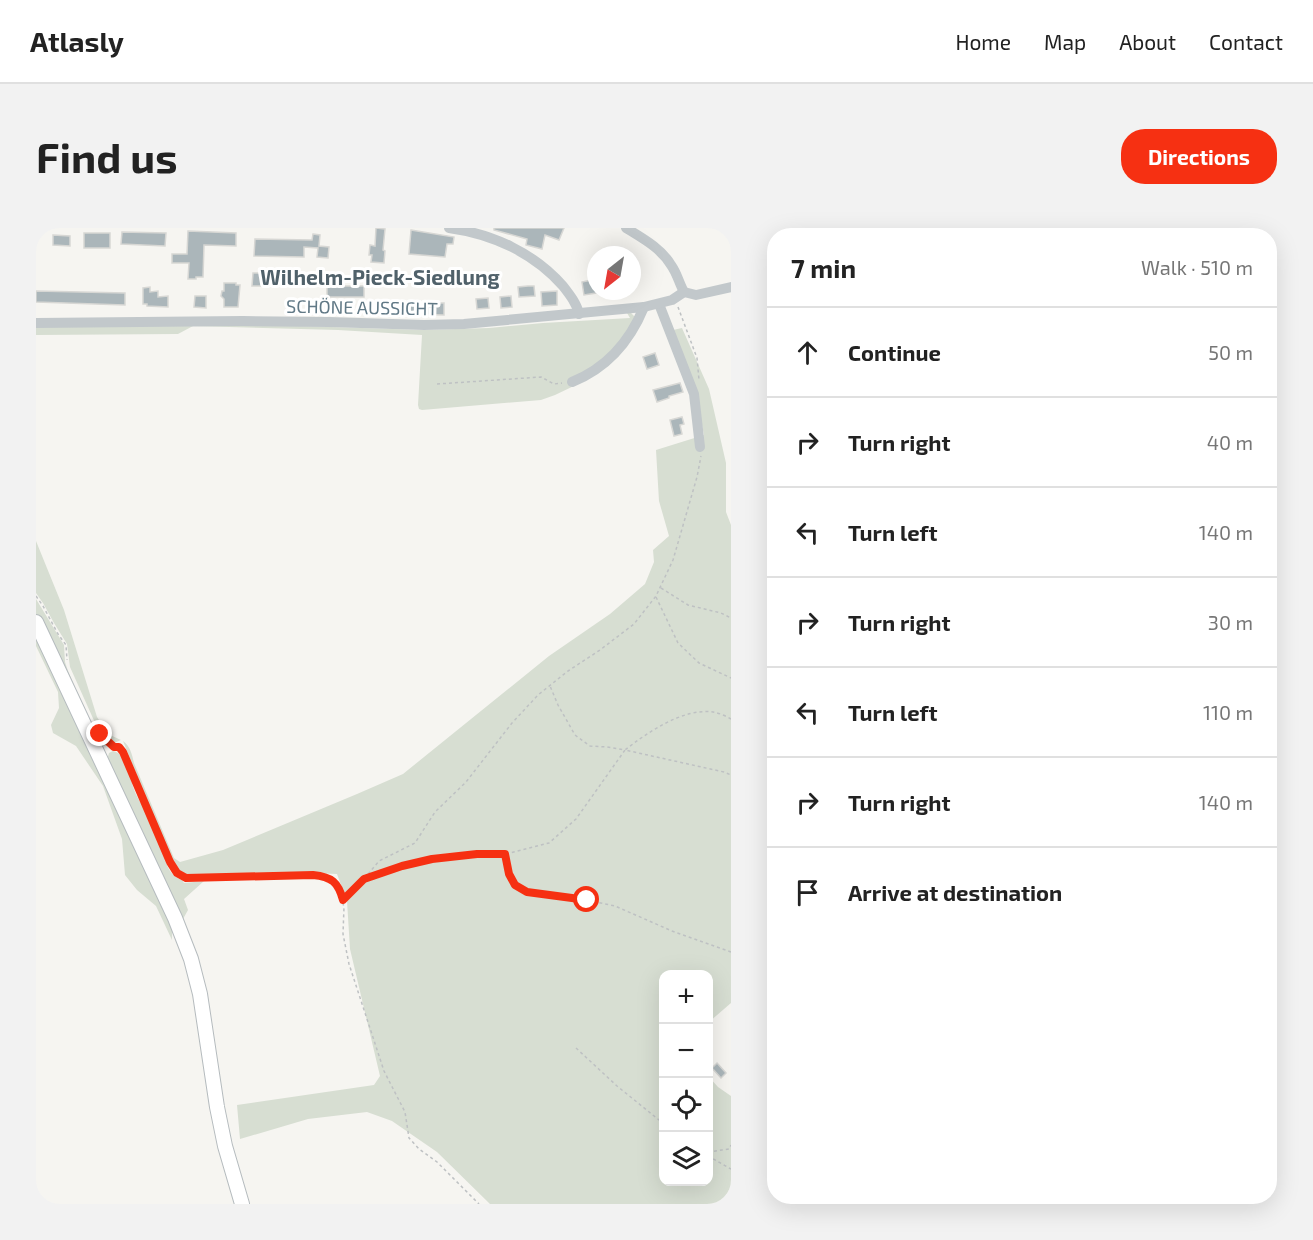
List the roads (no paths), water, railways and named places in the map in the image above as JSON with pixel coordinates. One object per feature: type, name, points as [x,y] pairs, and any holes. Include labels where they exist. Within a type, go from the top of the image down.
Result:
[{"type":"main road","points":[[36,622],[175,918],[191,959],[200,994],[225,1146],[242,1204]]},
{"type":"street","points":[[449,228],[466,230],[502,241],[533,259],[555,277],[578,307],[579,314]]},
{"type":"street","points":[[626,228],[664,255],[676,272],[680,295]]},
{"type":"street","name":"SCHÖNE AUSSICHT","points":[[36,323],[243,321],[454,325],[644,307],[659,304],[680,295],[696,295],[731,287]]},
{"type":"street","points":[[659,304],[694,394],[701,451]]},
{"type":"street","points":[[572,382],[607,362],[630,334],[644,307]]},
{"type":"district","name":"Wilhelm-Pieck-Siedlung","points":[[380,276]]}]
